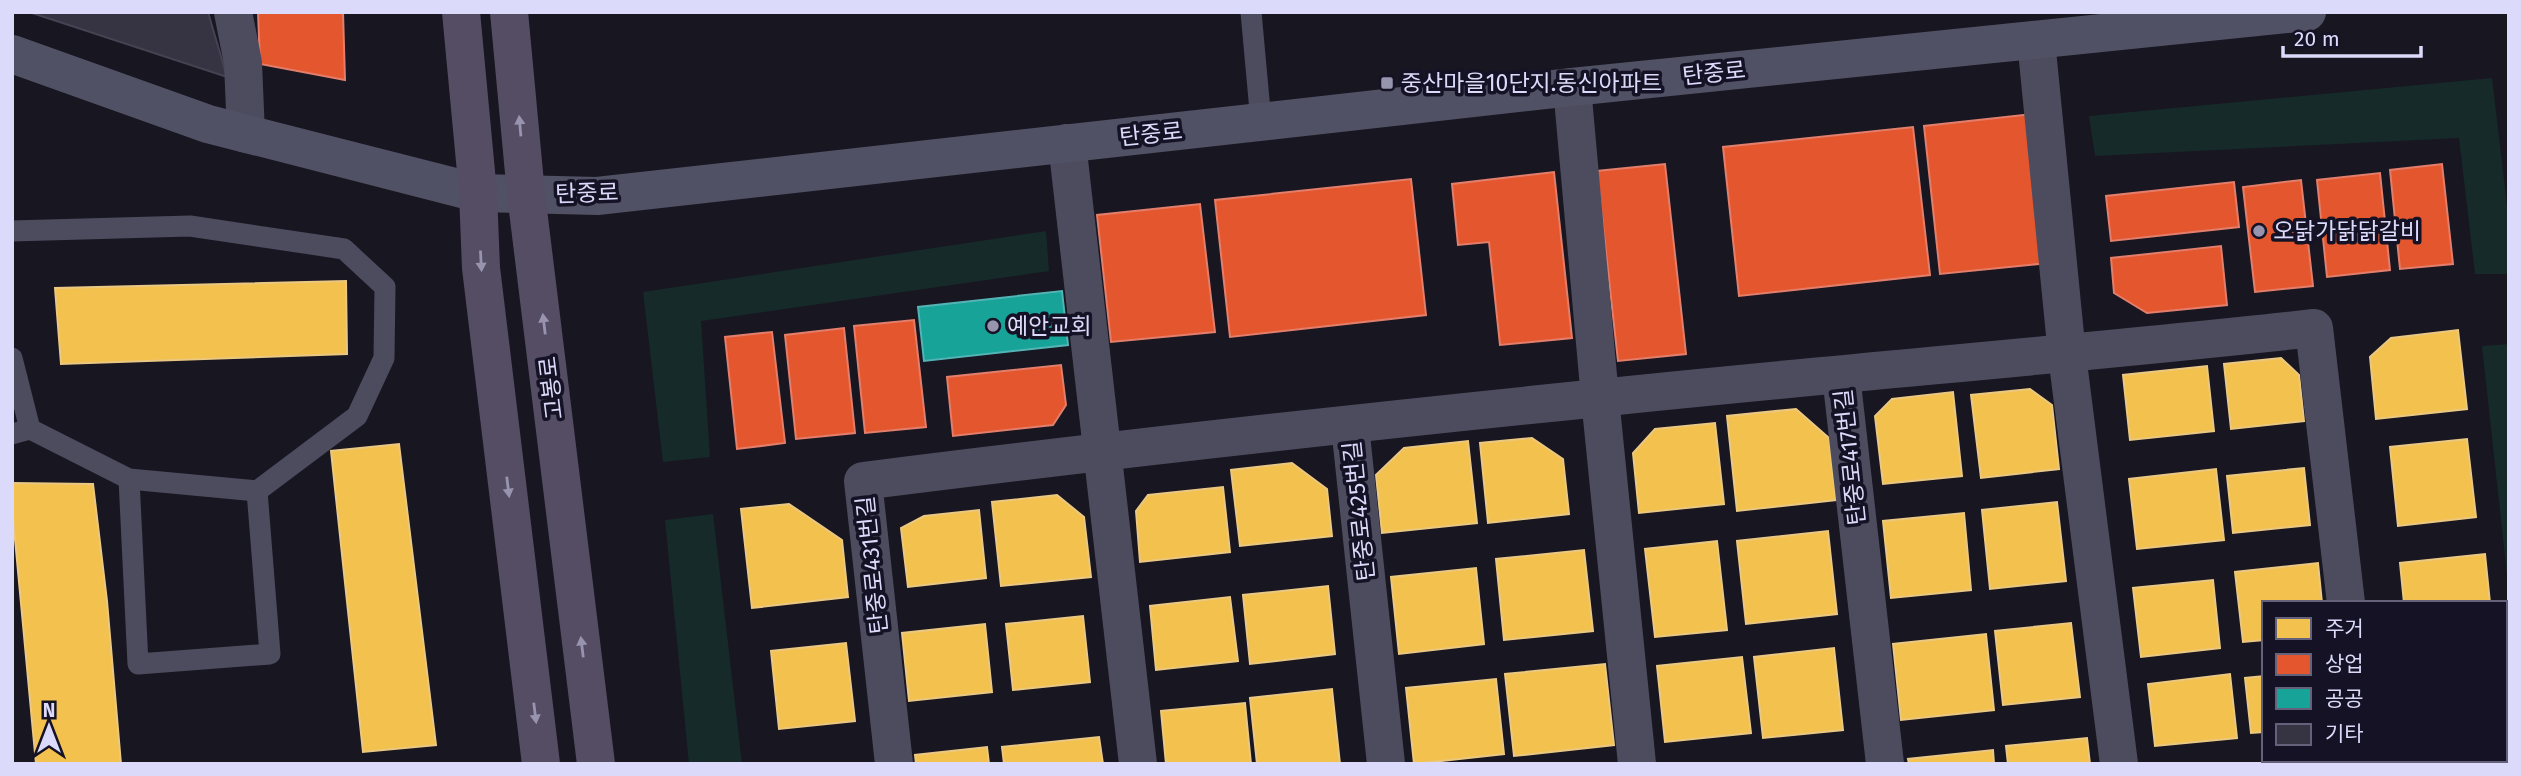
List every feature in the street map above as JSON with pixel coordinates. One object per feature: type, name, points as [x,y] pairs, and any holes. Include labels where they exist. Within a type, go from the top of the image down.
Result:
[{"type":"main road","points":[[461,12],[478,193],[481,268],[541,764]]},
{"type":"main road","name":"고봉로","points":[[509,12],[526,194],[596,764]]},
{"type":"main road","name":"탄중로","points":[[12,54],[208,124],[478,193],[597,196],[1572,87],[2036,40],[2136,21],[2307,12]]},
{"type":"street","points":[[233,12],[243,63],[246,134]]},
{"type":"street","points":[[2036,40],[2067,355],[2119,764]]},
{"type":"street","points":[[1572,87],[1637,764]]},
{"type":"street","points":[[1067,143],[1138,764]]},
{"type":"street","name":"탄중로417번길","points":[[1885,764],[1841,375],[2067,355],[2314,328],[2346,601]]},
{"type":"street","name":"탄중로425번길","points":[[1386,764],[1350,426],[1841,375]]},
{"type":"street","points":[[1102,451],[1350,426]]},
{"type":"street","name":"탄중로431번길","points":[[894,764],[863,481],[1102,451]]},
{"type":"lane","points":[[1251,12],[1261,122]]},
{"type":"lane","points":[[12,230],[190,226],[344,249],[385,287],[384,358],[356,416],[257,491],[129,480],[21,432],[12,358]]},
{"type":"lane","points":[[129,480],[138,664],[270,654],[257,491]]},
{"type":"green space","points":[[2492,78],[2509,222],[2509,274],[2475,274],[2459,138],[2095,156],[2089,116]]},
{"type":"green space","points":[[1046,231],[1049,271],[701,321],[710,457],[663,462],[643,292]]},
{"type":"green space","points":[[2509,344],[2509,593],[2482,346]]},
{"type":"green space","points":[[713,514],[742,764],[689,764],[665,520]]},
{"type":"building: 주거","points":[[346,281],[347,354],[61,364],[55,288]]},
{"type":"building: 주거","points":[[2458,330],[2467,409],[2376,419],[2370,357],[2391,338]]},
{"type":"building: 주거","points":[[2281,358],[2299,375],[2304,421],[2231,429],[2224,364]]},
{"type":"building: 주거","points":[[2207,366],[2214,431],[2130,440],[2123,375]]},
{"type":"building: 주거","points":[[2030,389],[2052,405],[2059,469],[1981,478],[1971,395]]},
{"type":"building: 주거","points":[[1953,392],[1962,476],[1883,484],[1875,416],[1892,399]]},
{"type":"building: 주거","points":[[1796,409],[1829,438],[1836,500],[1737,511],[1727,416]]},
{"type":"building: 주거","points":[[1715,423],[1724,504],[1639,513],[1633,453],[1655,429]]},
{"type":"building: 주거","points":[[1532,438],[1563,459],[1569,514],[1488,523],[1480,443]]},
{"type":"building: 주거","points":[[2467,439],[2476,517],[2398,526],[2390,447]]},
{"type":"building: 주거","points":[[1468,441],[1477,523],[1382,533],[1376,475],[1404,448]]},
{"type":"building: 주거","points":[[399,444],[436,745],[363,752],[331,451]]},
{"type":"building: 주거","points":[[1292,463],[1327,489],[1332,536],[1240,546],[1231,470]]},
{"type":"building: 주거","points":[[2304,468],[2310,525],[2233,533],[2227,476]]},
{"type":"building: 주거","points":[[2216,469],[2224,540],[2137,549],[2129,479]]},
{"type":"building: 주거","points":[[12,483],[93,484],[107,601],[121,764],[36,764]]},
{"type":"building: 주거","points":[[1223,487],[1230,552],[1140,562],[1136,511],[1148,495]]},
{"type":"building: 주거","points":[[1057,495],[1084,517],[1091,577],[1001,586],[992,502]]},
{"type":"building: 주거","points":[[2057,502],[2066,581],[1990,589],[1982,510]]},
{"type":"building: 주거","points":[[789,504],[842,540],[848,597],[752,608],[741,509]]},
{"type":"building: 주거","points":[[979,510],[986,578],[908,587],[901,528],[924,516]]},
{"type":"building: 주거","points":[[1964,513],[1971,590],[1891,598],[1883,521]]},
{"type":"building: 주거","points":[[1828,531],[1837,614],[1746,624],[1737,541]]},
{"type":"building: 주거","points":[[1717,541],[1727,630],[1655,637],[1645,549]]},
{"type":"building: 주거","points":[[1584,550],[1593,631],[1504,640],[1496,559]]},
{"type":"building: 주거","points":[[2485,554],[2490,601],[2404,601],[2400,563]]},
{"type":"building: 주거","points":[[2318,563],[2322,601],[2262,601],[2262,640],[2243,642],[2235,572]]},
{"type":"building: 주거","points":[[1476,568],[1484,644],[1399,654],[1391,577]]},
{"type":"building: 주거","points":[[2213,580],[2220,648],[2141,657],[2133,588]]},
{"type":"building: 주거","points":[[1328,586],[1335,654],[1250,664],[1243,595]]},
{"type":"building: 주거","points":[[1230,597],[1238,661],[1156,670],[1150,606]]},
{"type":"building: 주거","points":[[1083,616],[1090,682],[1013,690],[1006,624]]},
{"type":"building: 주거","points":[[2071,623],[2080,697],[2003,705],[1995,631]]},
{"type":"building: 주거","points":[[985,624],[992,692],[909,701],[902,633]]},
{"type":"building: 주거","points":[[1986,634],[1994,710],[1901,720],[1893,644]]},
{"type":"building: 주거","points":[[846,643],[855,721],[779,729],[771,651]]},
{"type":"building: 주거","points":[[1834,648],[1843,730],[1763,738],[1754,657]]},
{"type":"building: 주거","points":[[1742,657],[1751,733],[1665,742],[1657,666]]},
{"type":"building: 주거","points":[[1605,664],[1614,745],[1514,756],[1505,674]]},
{"type":"building: 주거","points":[[2230,674],[2237,738],[2155,746],[2148,684]]},
{"type":"building: 주거","points":[[2262,676],[2262,732],[2251,733],[2245,678]]},
{"type":"building: 주거","points":[[1496,679],[1504,754],[1414,764],[1406,688]]},
{"type":"building: 주거","points":[[1332,689],[1340,764],[1257,764],[1250,698]]},
{"type":"building: 주거","points":[[1245,703],[1251,764],[1166,764],[1161,711]]},
{"type":"building: 주거","points":[[1099,737],[1103,764],[1004,764],[1002,747]]},
{"type":"building: 주거","points":[[2087,738],[2090,764],[2008,764],[2006,746]]},
{"type":"building: 주거","points":[[987,747],[989,764],[916,764],[915,755]]},
{"type":"building: 주거","points":[[1993,750],[1994,764],[1909,764],[1908,759]]},
{"type":"building: 상업","points":[[258,12],[343,12],[345,80],[260,64]]},
{"type":"building: 상업","points":[[2032,114],[2048,263],[1940,274],[1924,126]]},
{"type":"building: 상업","points":[[1913,127],[1930,275],[1739,296],[1723,147]]},
{"type":"building: 상업","points":[[1665,164],[1686,354],[1618,361],[1597,171]]},
{"type":"building: 상업","points":[[2442,164],[2453,264],[2400,269],[2390,170]]},
{"type":"building: 상업","points":[[1554,172],[1572,338],[1500,345],[1489,242],[1458,245],[1452,184]]},
{"type":"building: 상업","points":[[2380,173],[2390,270],[2327,277],[2317,180]]},
{"type":"building: 상업","points":[[1411,179],[1426,315],[1230,337],[1215,200]]},
{"type":"building: 상업","points":[[2301,180],[2313,286],[2255,292],[2243,187]]},
{"type":"building: 상업","points":[[2234,182],[2239,227],[2111,241],[2106,196]]},
{"type":"building: 상업","points":[[1200,204],[1215,332],[1111,342],[1097,215]]},
{"type":"building: 상업","points":[[2221,246],[2227,305],[2147,313],[2114,293],[2111,258]]},
{"type":"building: 상업","points":[[914,320],[926,427],[865,433],[854,326]]},
{"type":"building: 상업","points":[[844,328],[855,433],[796,439],[785,335]]},
{"type":"building: 상업","points":[[772,332],[785,443],[737,449],[725,337]]},
{"type":"building: 상업","points":[[1061,365],[1066,405],[1053,425],[953,436],[947,377]]},
{"type":"building: 공공","name":"예안교회","points":[[1062,291],[1068,345],[924,361],[918,307]]},
{"type":"building: 기타","points":[[29,12],[208,12],[227,77]]},
{"type":"place","name":"중산마을10단지.동신아파트","points":[[1387,83]]},
{"type":"place","name":"오닭가닭닭갈비","points":[[2259,231]]},
{"type":"place","name":"예안교회","points":[[993,326]]}]
